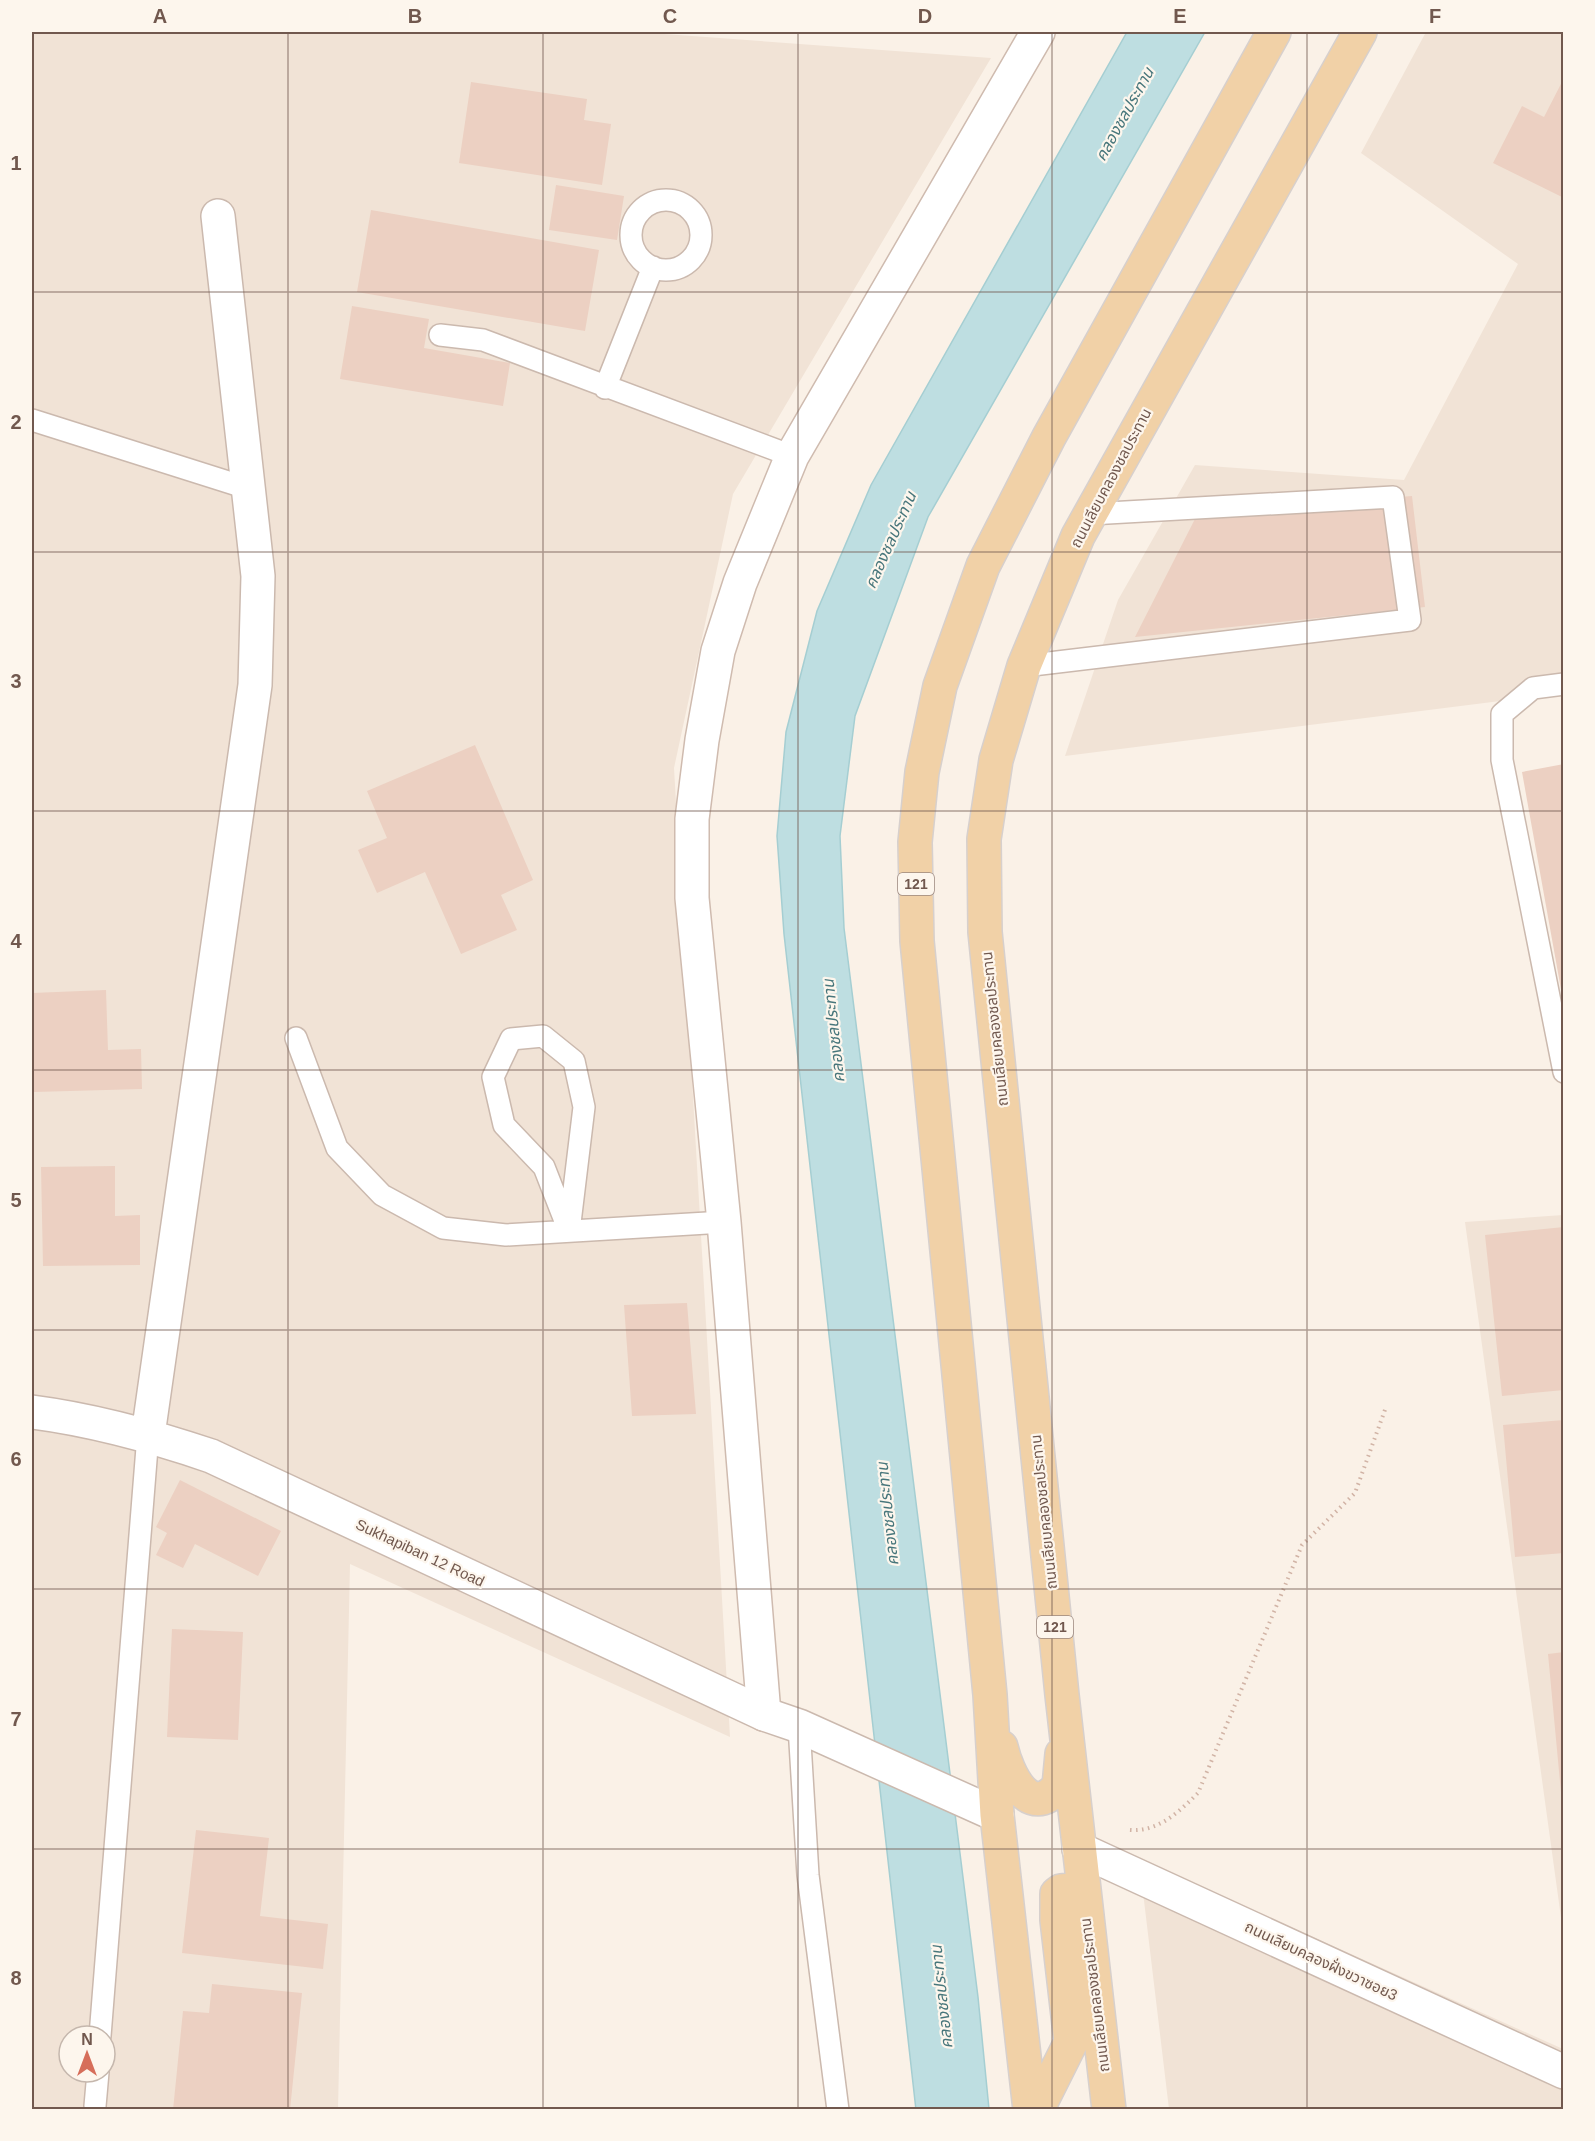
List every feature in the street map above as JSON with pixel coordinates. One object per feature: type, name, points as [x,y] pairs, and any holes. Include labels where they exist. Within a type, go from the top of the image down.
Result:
[{"type":"main road","name":"121","points":[[1030,2109],[997,1815],[990,1695],[917,941],[915,842],[922,772],[940,686],[983,566],[1049,437],[1274,32]]},
{"type":"main road","name":"ถนนเลียบคลองชลประทาน","points":[[1109,2109],[1062,1695],[985,932],[984,839],[996,760],[1024,666],[1078,536],[1360,32]]},
{"type":"main road","points":[[990,1695],[1010,1776],[1025,1793],[1040,1799],[1050,1795],[1059,1786],[1062,1764],[1062,1695]]},
{"type":"main road","points":[[1037,2109],[1071,2042],[1057,1920],[1057,1894],[1061,1891],[1072,1890],[1086,1912]]},
{"type":"street","points":[[764,1714],[724,1222],[692,898],[692,819],[718,651],[740,583],[792,456],[1038,32]]},
{"type":"street","points":[[148,1435],[255,685],[258,576],[218,216]]},
{"type":"street","name":"Sukhapiban 12 Road","points":[[32,1412],[85,1420],[148,1435],[211,1456],[764,1714],[799,1726],[997,1815]]},
{"type":"street","name":"ถนนเลียบคลองฝั่งขวาซอย3","points":[[1078,1837],[1563,2072]]},
{"type":"lane","points":[[605,388],[653,267]]},
{"type":"lane","points":[[440,335],[483,340],[605,388],[792,456]]},
{"type":"lane","points":[[32,420],[247,488]]},
{"type":"lane","points":[[1024,666],[1410,620],[1393,497],[1090,514]]},
{"type":"lane","points":[[1563,684],[1533,688],[1502,714],[1502,760],[1563,1072]]},
{"type":"lane","points":[[543,1036],[574,1061],[584,1107],[569,1231],[544,1167],[504,1125],[493,1077],[511,1039],[543,1036]]},
{"type":"lane","points":[[296,1038],[338,1148],[382,1195],[443,1228],[506,1235],[724,1222]]},
{"type":"lane","points":[[101,2024],[148,1435]]},
{"type":"lane","points":[[799,1726],[808,1875],[838,2109]]},
{"type":"lane","points":[[95,2106],[97,2084]]},
{"type":"path","points":[[1078,1837],[1142,1831],[1175,1816],[1198,1793],[1302,1545],[1355,1493],[1386,1407]]},
{"type":"shaded area","points":[[32,32],[637,32],[991,58],[733,494],[674,768],[730,1737],[350,1564],[338,2109],[32,2110]]},
{"type":"shaded area","points":[[1426,32],[1563,32],[1563,693],[1065,756],[1118,600],[1195,465],[1404,480],[1518,264],[1361,153]]},
{"type":"shaded area","points":[[1563,1215],[1563,1932],[1465,1222]]},
{"type":"shaded area","points":[[1139,1859],[1563,2049],[1563,2109],[1169,2109]]},
{"type":"water","name":"คลองชลประทาน","points":[[1127,32],[1205,32],[928,517],[855,716],[840,836],[844,928],[978,1997],[989,2109],[916,2110],[784,934],[777,836],[786,732],[817,611],[871,485]]},
{"type":"building","points":[[1564,78],[1564,198],[1493,163],[1522,106],[1544,117]]},
{"type":"building","points":[[471,82],[587,99],[584,120],[611,124],[602,185],[459,163]]},
{"type":"building","points":[[556,185],[624,196],[617,240],[549,230]]},
{"type":"building","points":[[371,210],[599,250],[585,331],[357,292]]},
{"type":"building","points":[[352,306],[429,319],[424,348],[510,363],[503,406],[340,379]]},
{"type":"building","points":[[1412,496],[1425,607],[1135,637],[1198,513]]},
{"type":"building","points":[[475,745],[533,880],[501,895],[517,930],[461,954],[425,872],[377,893],[358,850],[387,838],[367,791]]},
{"type":"building","points":[[1564,764],[1564,995],[1562,995],[1522,772]]},
{"type":"building","points":[[106,990],[108,1050],[141,1049],[142,1089],[34,1092],[32,993]]},
{"type":"building","points":[[115,1166],[115,1216],[140,1215],[140,1265],[43,1266],[41,1167]]},
{"type":"building","points":[[1564,1227],[1564,1390],[1502,1396],[1485,1235]]},
{"type":"building","points":[[687,1303],[696,1414],[632,1416],[624,1305]]},
{"type":"building","points":[[1564,1420],[1564,1553],[1515,1557],[1503,1425]]},
{"type":"building","points":[[180,1480],[281,1531],[258,1576],[195,1544],[183,1568],[156,1555],[167,1533],[156,1527]]},
{"type":"building","points":[[172,1629],[243,1632],[238,1740],[167,1737]]},
{"type":"building","points":[[1564,1652],[1564,1803],[1562,1803],[1548,1654]]},
{"type":"building","points":[[196,1830],[269,1838],[260,1916],[328,1924],[323,1969],[182,1953]]},
{"type":"building","points":[[212,1984],[302,1993],[290,2110],[173,2110],[183,2011],[209,2013]]}]
